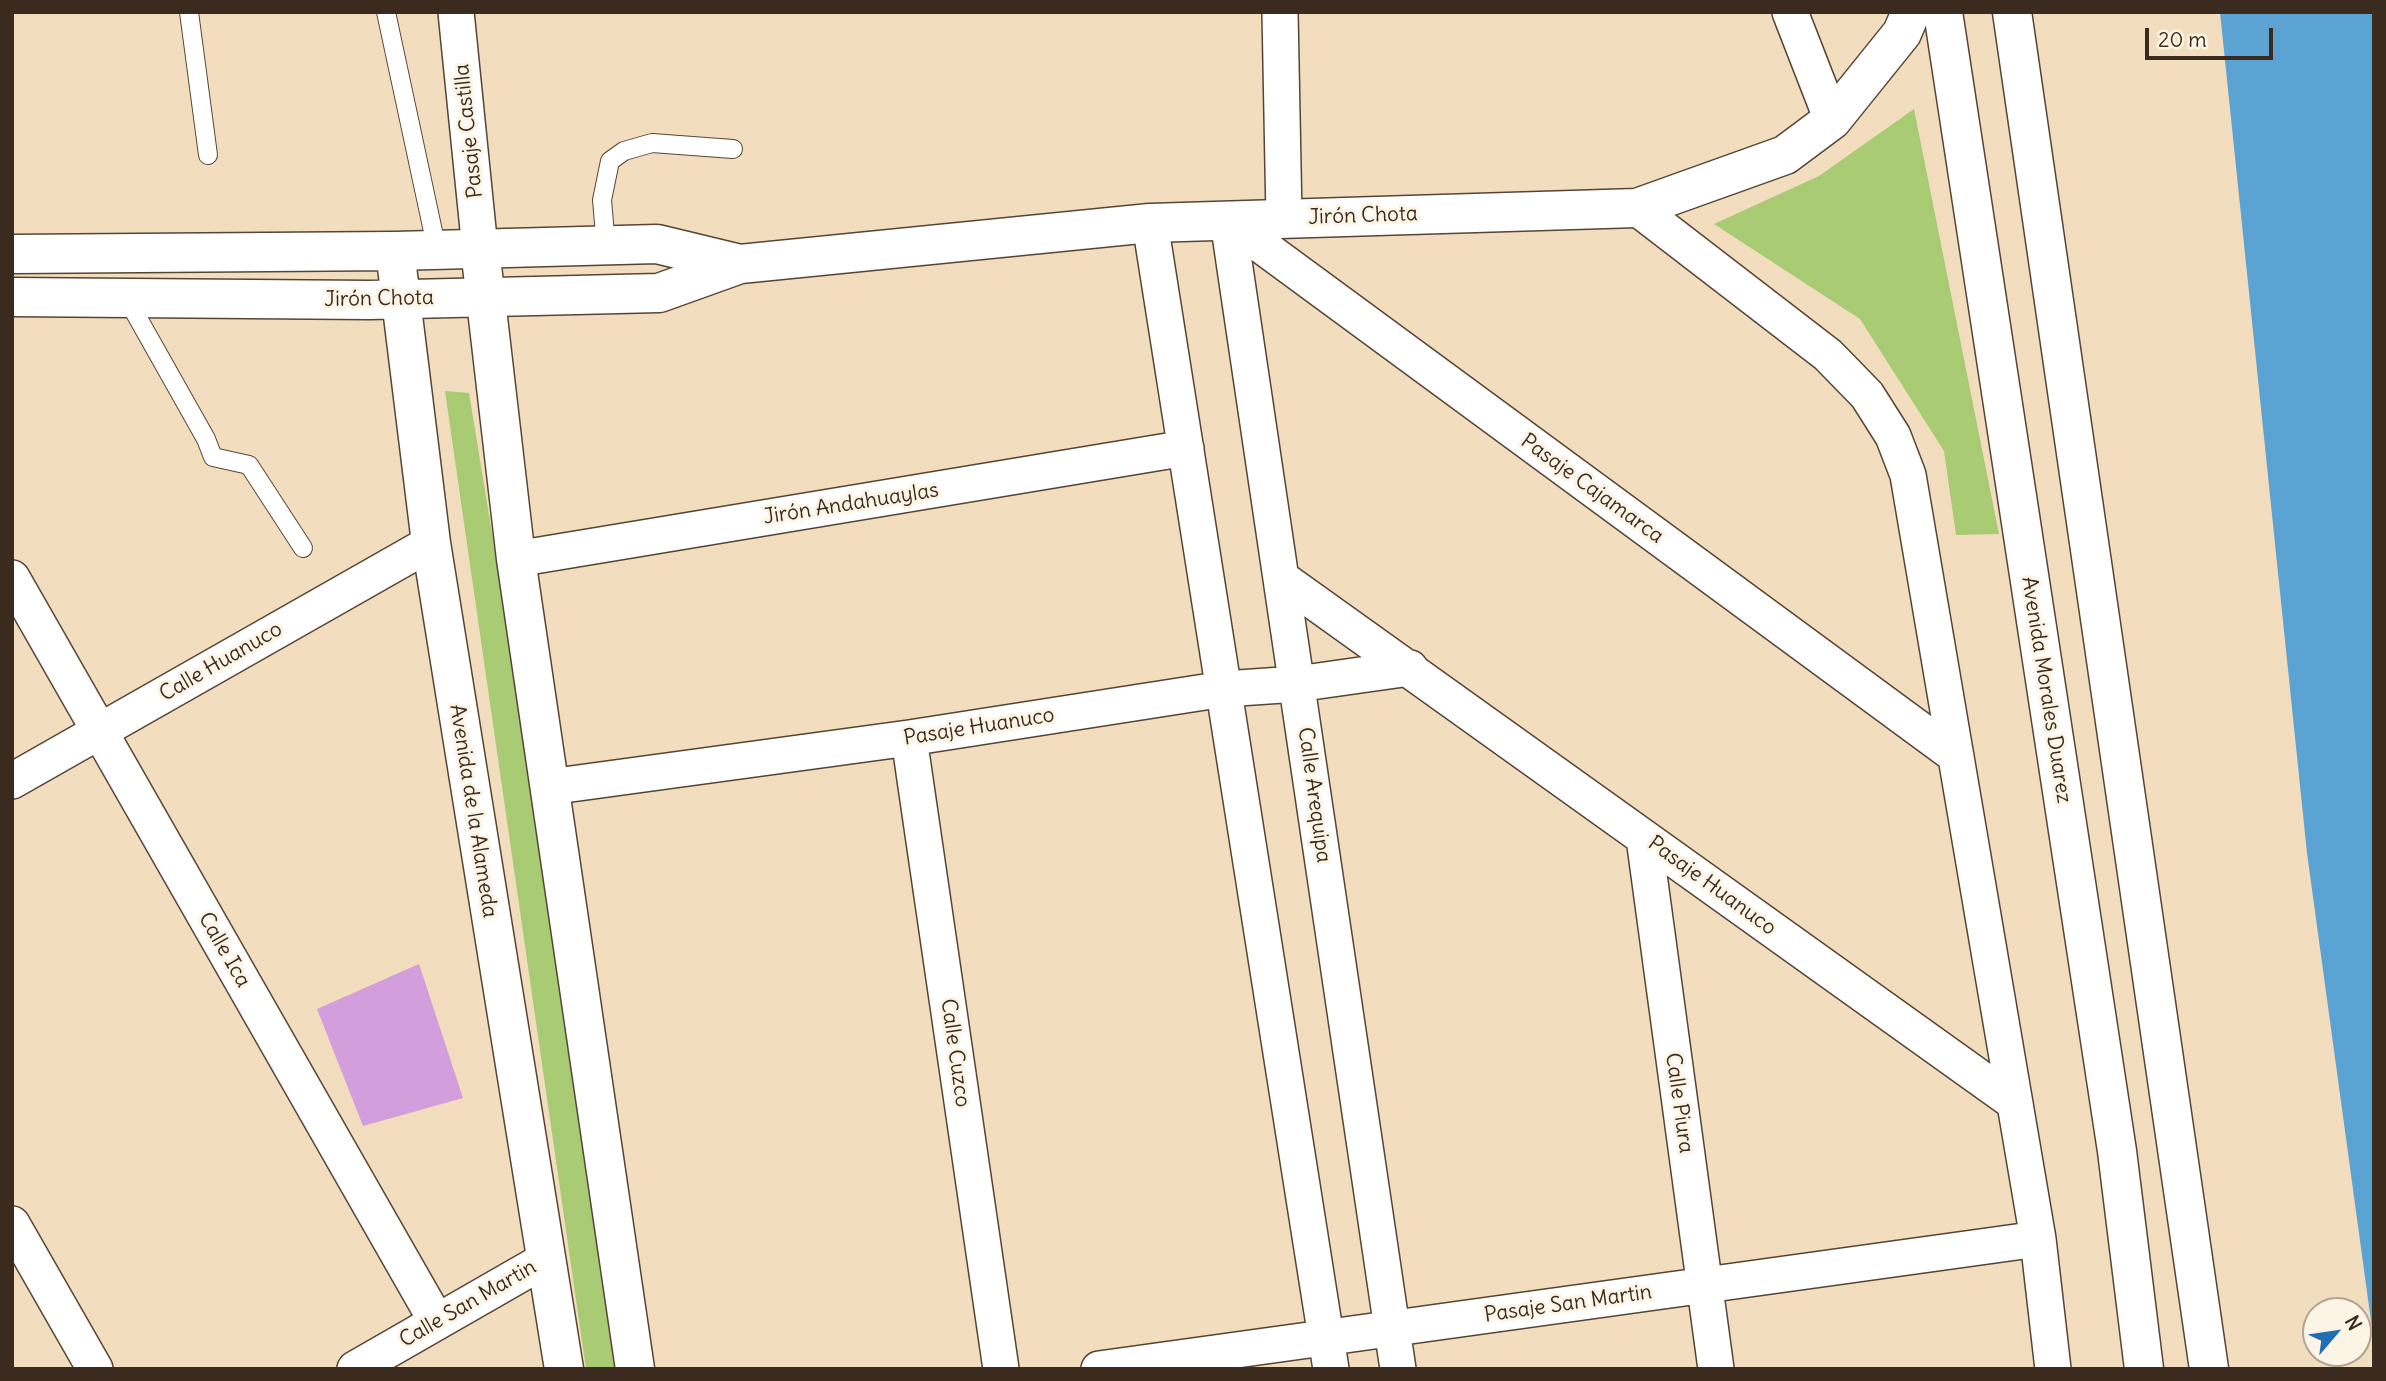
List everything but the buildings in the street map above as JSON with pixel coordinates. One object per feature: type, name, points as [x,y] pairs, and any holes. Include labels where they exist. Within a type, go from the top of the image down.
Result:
[{"type":"main road","name":"Jirón Chota","points":[[12,297],[403,299],[659,293],[740,264],[1150,223],[1637,208],[1784,155],[1832,120],[1902,33],[1912,12]]},
{"type":"main road","name":"Avenida Morales Duarez","points":[[1942,12],[2116,1151],[2144,1369]]},
{"type":"main road","points":[[2012,12],[2209,1369]]},
{"type":"main road","name":"Jirón Chota","points":[[12,254],[395,251],[657,244],[740,264]]},
{"type":"main road","points":[[480,249],[516,559],[635,1369]]},
{"type":"main road","name":"Avenida de la Alameda","points":[[395,251],[431,543],[564,1369]]},
{"type":"street","name":"Pasaje Castilla","points":[[456,12],[480,249]]},
{"type":"street","points":[[1280,12],[1284,218]]},
{"type":"street","points":[[1790,12],[1832,120]]},
{"type":"street","points":[[1637,208],[1828,355],[1867,395],[1893,436],[1908,475],[2038,1240],[2053,1369]]},
{"type":"street","name":"Pasaje Cajamarca","points":[[1227,221],[1956,756]]},
{"type":"street","name":"Calle Arequipa","points":[[1227,221],[1398,1369]]},
{"type":"street","points":[[1150,223],[1328,1353]]},
{"type":"street","name":"Jirón Andahuaylas","points":[[516,559],[1186,448]]},
{"type":"street","name":"Calle Huanuco","points":[[12,781],[431,543]]},
{"type":"street","name":"Calle Ica","points":[[12,578],[437,1322]]},
{"type":"street","name":"Pasaje Huanuco","points":[[1281,578],[2015,1103]]},
{"type":"street","name":"Pasaje Huanuco","points":[[549,787],[909,738],[1224,689],[1297,684],[1410,668]]},
{"type":"street","name":"Calle Cuzco","points":[[909,738],[1001,1369]]},
{"type":"street","name":"Calle Piura","points":[[1644,838],[1716,1369]]},
{"type":"street","points":[[12,1224],[95,1369]]},
{"type":"street","name":"Pasaje San Martin","points":[[1099,1369],[1328,1353],[1392,1329],[2038,1240]]},
{"type":"street","name":"Calle San Martin","points":[[355,1369],[545,1260]]},
{"type":"lane","points":[[189,12],[208,155]]},
{"type":"lane","points":[[386,12],[437,250]]},
{"type":"lane","points":[[606,246],[602,200],[610,161],[624,150],[652,143],[733,149]]},
{"type":"lane","points":[[126,297],[206,439],[213,457],[249,465],[303,548]]},
{"type":"green space","points":[[1914,109],[1999,534],[1956,535],[1944,451],[1860,319],[1714,224],[1819,176]]},
{"type":"green space","points":[[445,391],[469,393],[629,1369],[586,1369]]},
{"type":"water","points":[[2220,12],[2374,12],[2374,1343],[2372,1297],[2368,1297],[2307,853]]}]
